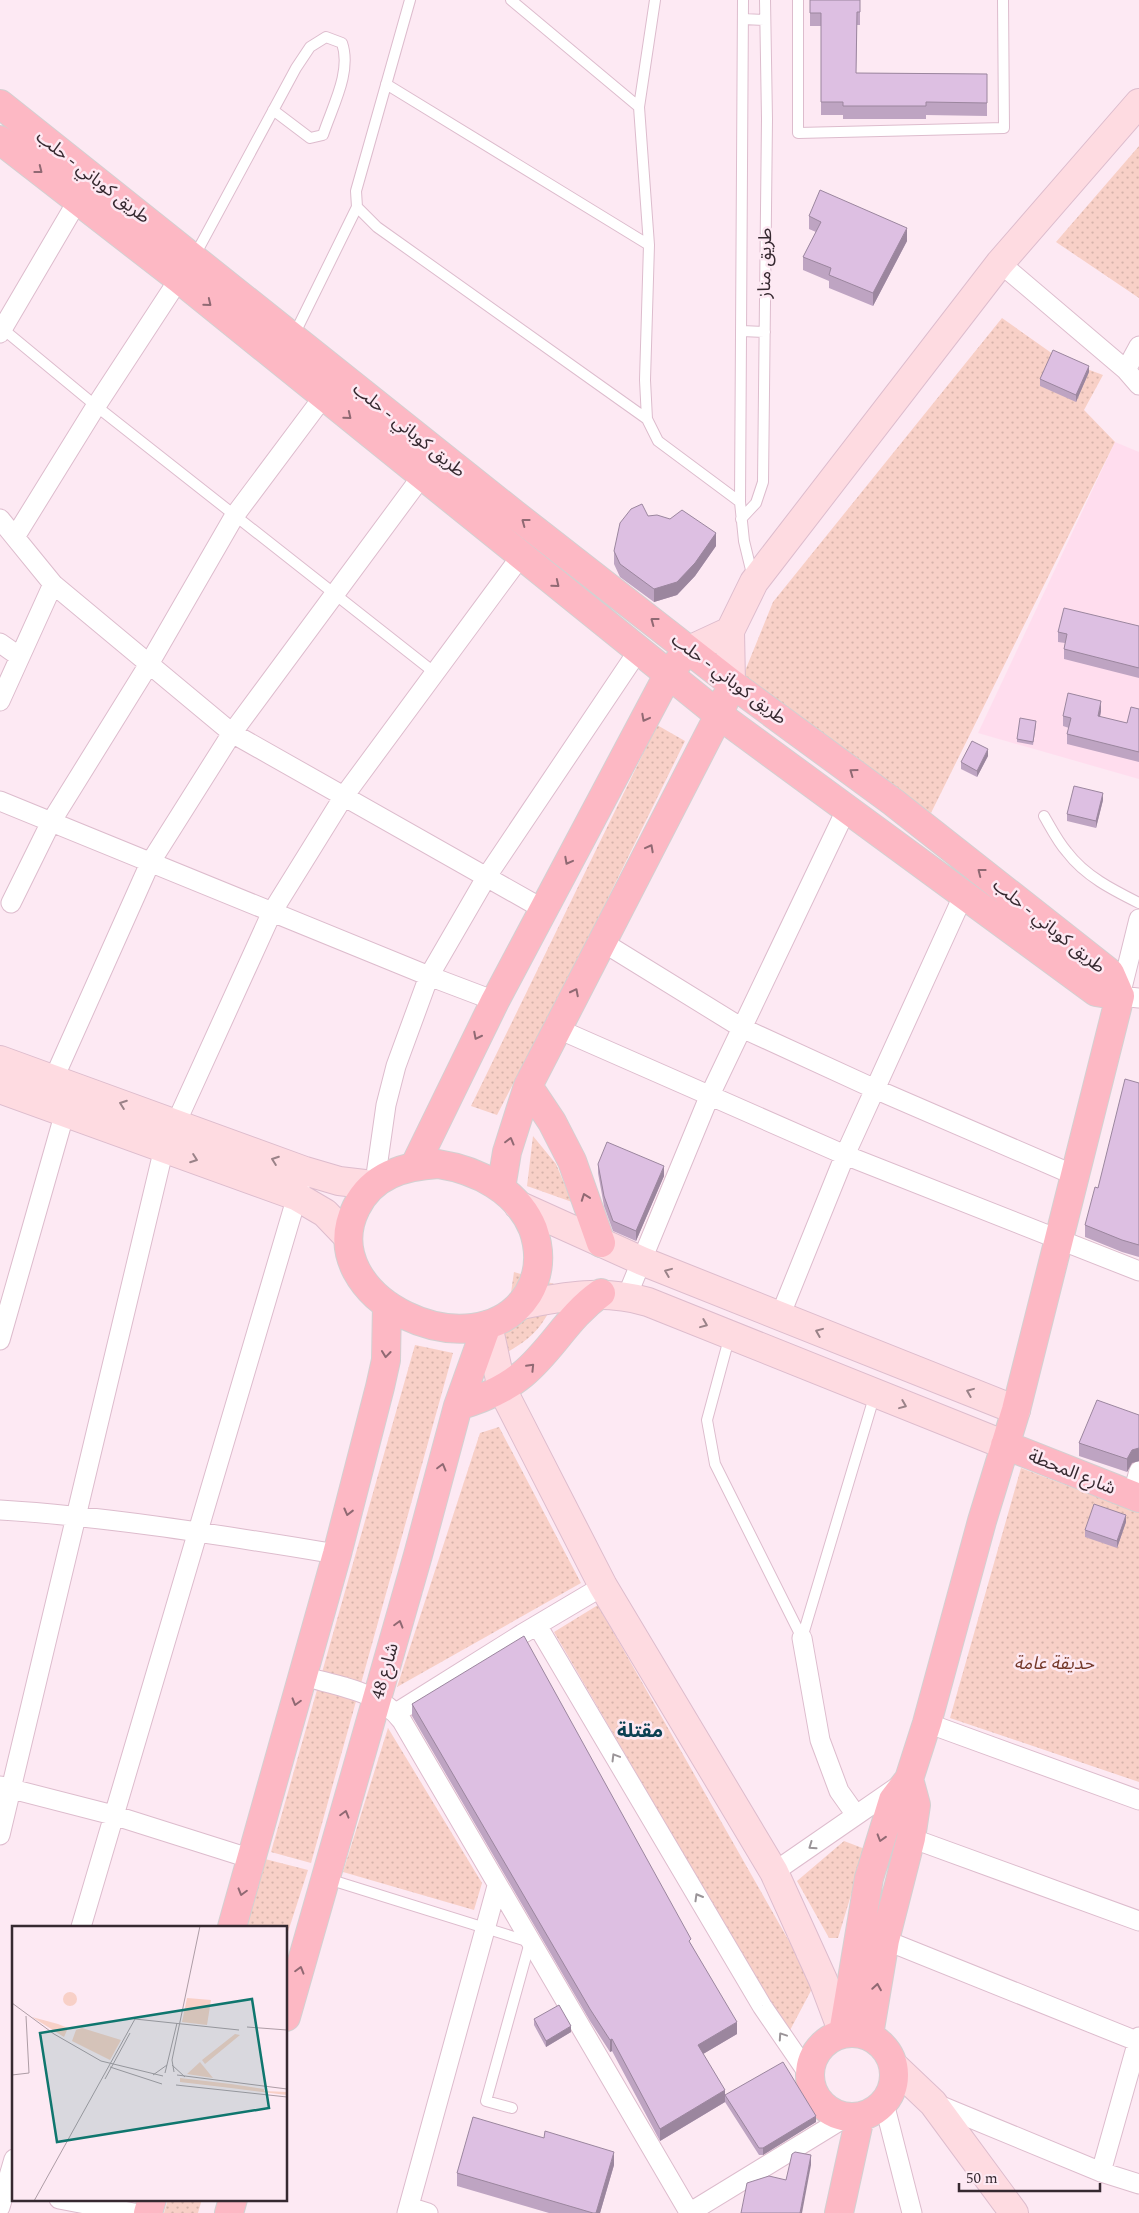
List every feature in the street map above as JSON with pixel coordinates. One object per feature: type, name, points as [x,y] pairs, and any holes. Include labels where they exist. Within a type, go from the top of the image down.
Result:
[{"type":"main road","points":[[1016,1410],[642,1261],[601,1243],[509,1197],[482,1176],[460,1167],[438,1164],[415,1165],[393,1172],[374,1184],[361,1198],[351,1217],[348,1237],[351,1258],[360,1276],[372,1292],[387,1305],[418,1321],[445,1328],[466,1329],[488,1325],[506,1316],[521,1304],[534,1285],[539,1264],[538,1242],[530,1222],[509,1197],[507,1152],[528,1086],[556,1028],[719,715],[731,683],[730,631],[754,582],[1000,264],[1139,103]]},
{"type":"main road","name":"طريق كوباني - حلب","points":[[0,104],[186,269],[324,396],[668,675],[846,810],[1096,992],[1129,997]]},
{"type":"main road","name":"طريق كوباني - حلب","points":[[0,140],[78,200],[158,246]]},
{"type":"main road","name":"طريق كوباني - حلب","points":[[186,269],[293,337],[688,650],[894,802],[1110,973],[1129,997]]},
{"type":"main road","points":[[415,1165],[495,1001],[668,675],[688,650],[730,631]]},
{"type":"main road","points":[[856,2034],[869,1878],[893,1800],[909,1779],[927,1723],[982,1521],[1016,1410],[1074,1175],[1129,997]]},
{"type":"main road","points":[[0,1060],[54,1078],[305,1171],[339,1181],[374,1184]]},
{"type":"main road","points":[[528,1086],[552,1122],[572,1161],[601,1243]]},
{"type":"main road","points":[[0,1089],[296,1196],[325,1213],[348,1237]]},
{"type":"main road","points":[[521,1304],[574,1295],[614,1295],[648,1302],[1005,1445]]},
{"type":"main road","points":[[458,1406],[481,1400],[524,1374],[572,1317],[614,1295]]},
{"type":"main road","points":[[232,1926],[337,1554],[386,1360],[388,1333],[387,1305]]},
{"type":"main road","points":[[488,1325],[502,1389],[603,1586],[774,1872],[823,1980],[856,2034]]},
{"type":"main road","name":"48 شارع","points":[[288,2010],[327,1879],[387,1706],[458,1406],[488,1325]]},
{"type":"main road","name":"شارع المحطة","points":[[1005,1445],[1137,1488]]},
{"type":"main road","points":[[856,2034],[885,1940],[911,1838],[916,1805],[909,1779]]},
{"type":"main road","points":[[856,2034],[881,2043],[889,2053],[894,2066],[893,2085],[884,2103],[874,2112],[853,2117],[832,2112],[820,2103],[813,2091],[810,2076],[812,2062],[818,2049],[830,2039],[856,2034]]},
{"type":"main road","points":[[894,2066],[933,2103],[1014,2213]]},
{"type":"main road","points":[[839,2213],[853,2117]]},
{"type":"main road","points":[[148,2213],[152,2200]]},
{"type":"main road","points":[[229,2213],[233,2200]]},
{"type":"street","points":[[1,331],[78,200]]},
{"type":"street","points":[[1000,264],[1126,370],[1139,385]]},
{"type":"street","points":[[15,537],[96,406],[186,269]]},
{"type":"street","points":[[1126,370],[1139,346]]},
{"type":"street","points":[[10,903],[51,822],[149,664],[235,515],[324,396]]},
{"type":"street","points":[[54,1078],[150,862],[232,733],[422,476]]},
{"type":"street","points":[[0,519],[53,584],[232,733],[543,909]]},
{"type":"street","points":[[176,1123],[272,912],[344,796],[521,556]]},
{"type":"street","points":[[0,701],[53,584]]},
{"type":"street","points":[[0,643],[20,657]]},
{"type":"street","points":[[374,1184],[388,1095],[396,1066],[429,976],[487,876],[638,651]]},
{"type":"street","points":[[0,801],[429,976],[495,1001]]},
{"type":"street","points":[[614,1295],[642,1261],[709,1097],[846,810]]},
{"type":"street","points":[[780,1316],[845,1155],[963,896]]},
{"type":"street","points":[[1129,997],[1139,919]]},
{"type":"street","points":[[601,941],[742,1028],[875,1089],[1074,1175]]},
{"type":"street","points":[[556,1028],[709,1097],[845,1155],[1058,1240],[1139,1270]]},
{"type":"street","points":[[0,1340],[8,1276],[65,1112]]},
{"type":"street","points":[[0,1835],[5,1787],[76,1515],[164,1148]]},
{"type":"street","points":[[80,1926],[196,1531],[305,1171]]},
{"type":"street","points":[[0,1510],[76,1515],[196,1531],[337,1554]]},
{"type":"street","points":[[387,1706],[537,1625],[603,1586]]},
{"type":"street","points":[[537,1625],[762,2006],[810,2076]]},
{"type":"street","points":[[802,1638],[820,1740],[839,1791],[856,1815]]},
{"type":"street","points":[[303,1676],[387,1706],[497,1886],[689,2212],[853,2117]]},
{"type":"street","points":[[927,1723],[1139,1800]]},
{"type":"street","points":[[774,1872],[909,1779]]},
{"type":"street","points":[[5,1787],[113,1815],[252,1859]]},
{"type":"street","points":[[911,1838],[1139,1921]]},
{"type":"street","points":[[428,2213],[408,2210],[497,1886]]},
{"type":"street","points":[[885,1940],[1139,2040],[1101,2172]]},
{"type":"street","points":[[884,2103],[912,2213]]},
{"type":"street","points":[[933,2103],[1101,2172],[1139,2184]]},
{"type":"street","points":[[5,2194],[12,2167]]},
{"type":"street","points":[[64,2200],[134,2213]]},
{"type":"lane","points":[[293,337],[356,207],[356,190],[410,0]]},
{"type":"lane","points":[[511,0],[639,107]]},
{"type":"lane","points":[[655,0],[639,107],[649,245],[645,380],[647,419],[658,441],[740,502]]},
{"type":"lane","name":"طريق مناز","points":[[743,0],[740,502],[747,555],[754,582]]},
{"type":"lane","name":"طريق مناز","points":[[741,519],[756,503],[763,482],[765,0]]},
{"type":"lane","points":[[798,0],[798,133],[1004,128],[1003,0]]},
{"type":"lane","points":[[743,19],[765,20]]},
{"type":"lane","points":[[186,269],[273,110],[296,68],[310,47],[326,37],[342,43],[346,55],[342,77],[322,135],[310,138],[273,110]]},
{"type":"lane","points":[[386,84],[649,245]]},
{"type":"lane","points":[[356,207],[377,227],[647,419]]},
{"type":"lane","points":[[1,331],[435,673]]},
{"type":"lane","points":[[742,331],[764,332]]},
{"type":"lane","points":[[1044,816],[1066,852],[1077,864],[1107,887],[1139,903]]},
{"type":"lane","points":[[730,1334],[707,1420],[715,1464],[802,1638]]},
{"type":"lane","points":[[802,1638],[875,1394]]},
{"type":"lane","points":[[327,1879],[530,1942],[486,2101],[512,2108]]},
{"type":"shaded area","points":[[1115,442],[1139,452],[1139,779],[978,733]]},
{"type":"green space","points":[[1139,146],[1139,298],[1056,242]]},
{"type":"green space","points":[[1002,318],[1060,359],[1103,375],[1084,410],[1115,442],[931,813],[743,676],[773,602]]},
{"type":"green space","points":[[657,725],[685,741],[587,941],[497,1115],[471,1106]]},
{"type":"green space","points":[[533,1136],[556,1164],[572,1202],[527,1186]]},
{"type":"green space","points":[[514,1272],[561,1286],[550,1310],[539,1327],[532,1335],[502,1355]]},
{"type":"green space","points":[[415,1345],[453,1353],[311,1863],[271,1852]]},
{"type":"green space","points":[[499,1427],[581,1583],[397,1687],[480,1433]]},
{"type":"green space","name":"حديقة عامة","points":[[1021,1468],[1139,1513],[1139,1782],[950,1718]]},
{"type":"green space","points":[[598,1605],[814,1985],[788,2034],[554,1632]]},
{"type":"green space","points":[[388,1728],[482,1883],[474,1910],[343,1872]]},
{"type":"green space","points":[[844,1841],[865,1849],[838,1938],[829,1938],[797,1881]]},
{"type":"green space","points":[[265,1859],[308,1870],[288,1932],[288,1926],[245,1926]]},
{"type":"green space","points":[[168,2200],[202,2200],[198,2213],[164,2213]]},
{"type":"building","points":[[810,0],[860,0],[860,12],[857,12],[856,73],[987,74],[987,103],[926,102],[926,106],[843,106],[843,102],[821,102],[821,13],[810,13]]},
{"type":"building","points":[[820,190],[907,228],[873,293],[829,275],[831,268],[803,257],[821,222],[809,216]]},
{"type":"building","points":[[1053,350],[1089,366],[1076,395],[1040,379]]},
{"type":"building","points":[[642,504],[648,516],[657,515],[670,519],[682,510],[716,533],[695,563],[677,582],[654,589],[620,564],[614,551],[620,523],[631,509]]},
{"type":"building","points":[[1064,608],[1139,626],[1139,668],[1064,649],[1067,634],[1058,632]]},
{"type":"building","points":[[1068,693],[1101,701],[1098,716],[1127,723],[1131,707],[1139,709],[1139,752],[1067,734],[1071,718],[1063,716]]},
{"type":"building","points":[[1020,718],[1036,721],[1033,742],[1017,739]]},
{"type":"building","points":[[972,741],[988,749],[977,771],[961,762]]},
{"type":"building","points":[[1074,786],[1103,793],[1096,821],[1067,814]]},
{"type":"building","points":[[1125,1079],[1139,1083],[1139,1245],[1085,1225],[1095,1187],[1098,1188]]},
{"type":"building","points":[[607,1142],[664,1166],[636,1231],[613,1221],[604,1196],[598,1164]]},
{"type":"building","points":[[1097,1400],[1139,1415],[1139,1448],[1132,1450],[1127,1459],[1079,1443]]},
{"type":"building","points":[[1094,1504],[1126,1515],[1117,1541],[1085,1530]]},
{"type":"building","points":[[524,1636],[691,1939],[689,1941],[737,2022],[698,2045],[725,2090],[660,2129],[612,2039],[610,2040],[590,2009],[412,1704]]},
{"type":"building","points":[[559,2005],[571,2026],[546,2041],[534,2019]]},
{"type":"building","points":[[783,2062],[816,2116],[763,2148],[759,2148],[725,2095]]},
{"type":"building","points":[[473,2117],[544,2138],[545,2131],[614,2152],[596,2213],[457,2173]]},
{"type":"building","points":[[795,2152],[811,2155],[800,2213],[741,2213],[747,2183],[769,2176],[786,2180],[792,2154]]},
{"type":"district","name":"مقتلة","points":[[640,1731]]}]
